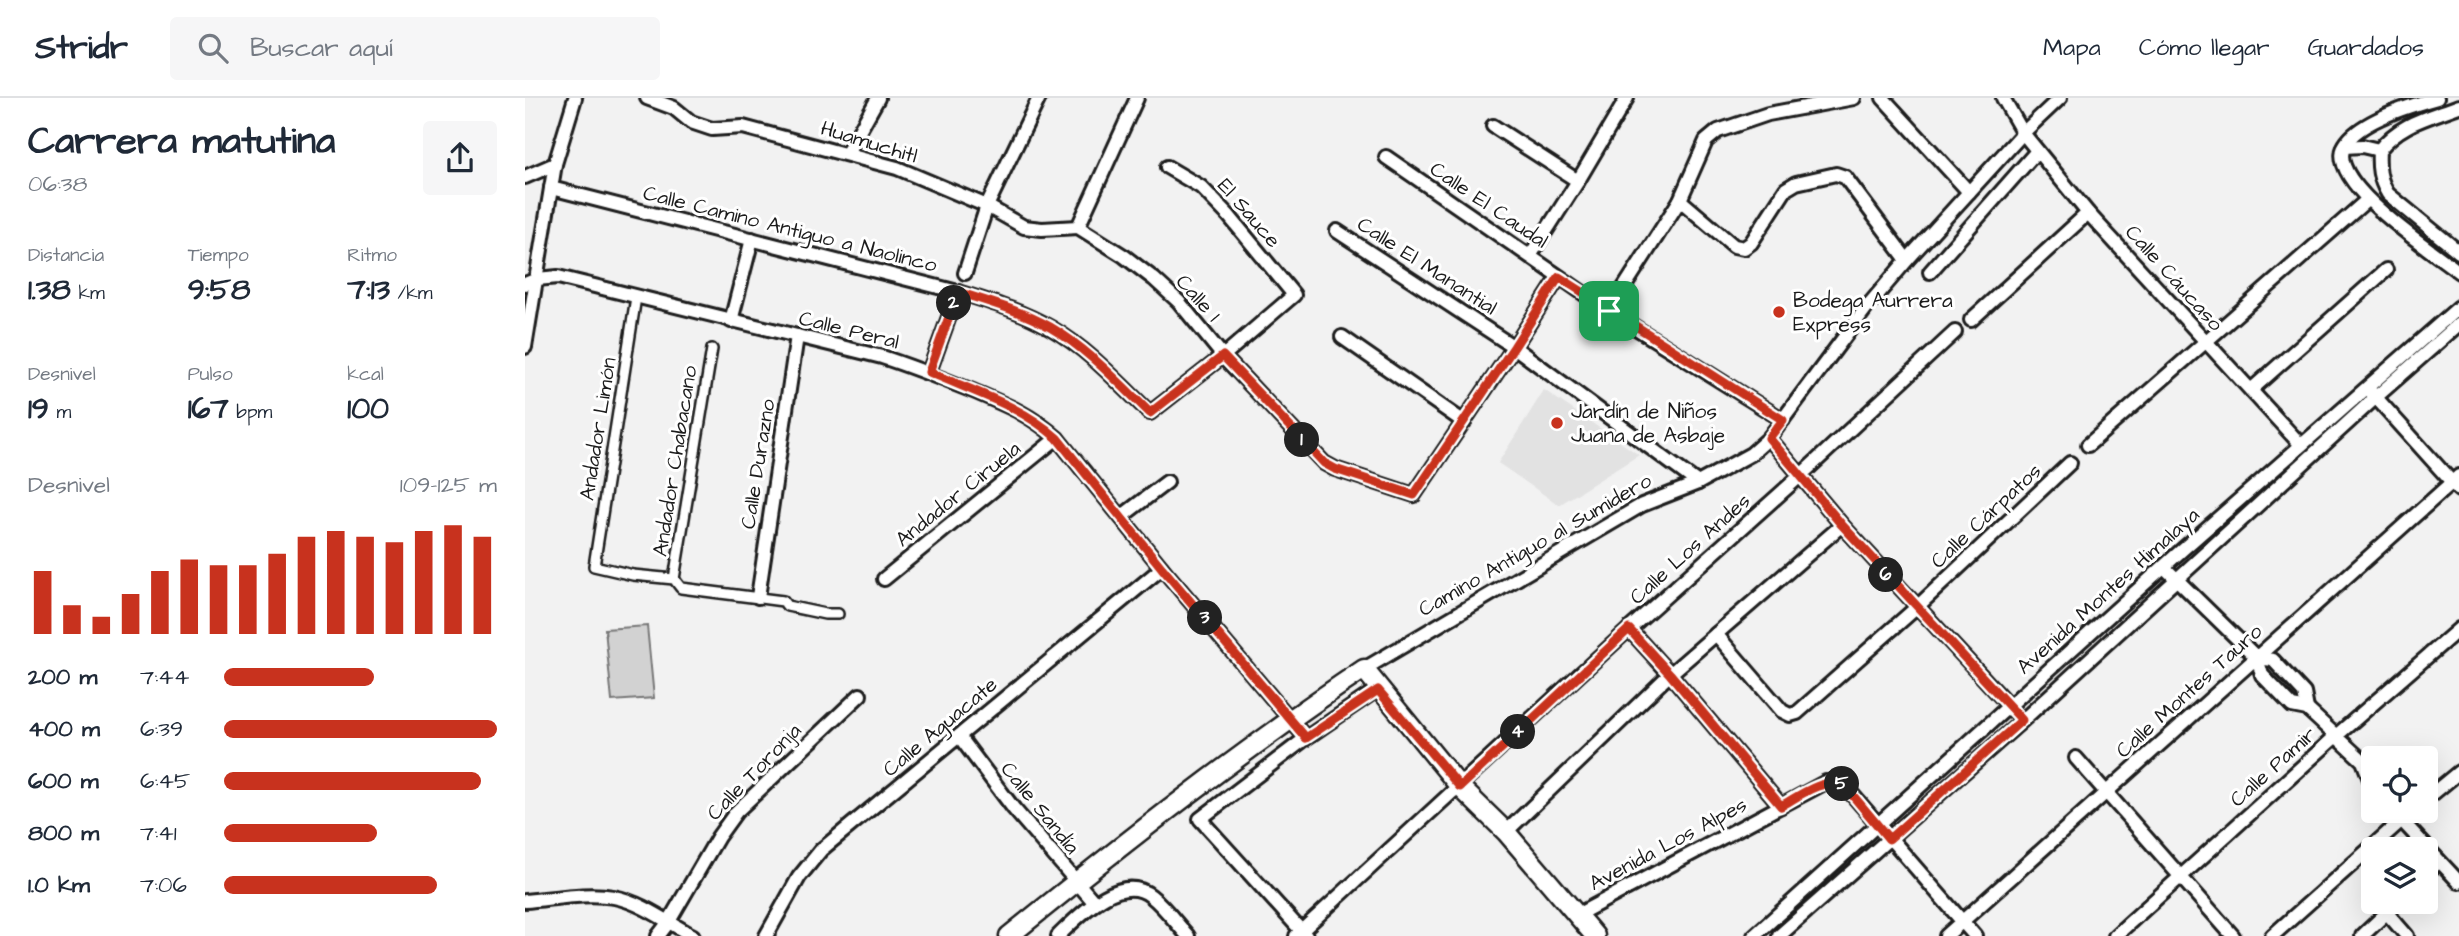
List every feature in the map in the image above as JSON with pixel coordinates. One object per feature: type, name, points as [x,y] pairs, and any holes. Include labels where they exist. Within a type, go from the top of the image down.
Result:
[{"type":"main road","points":[[1364,669],[1378,690],[1460,787],[1506,832],[1595,936]]},
{"type":"main road","name":"Camino Antiguo al Sumidero","points":[[1009,936],[1289,719],[1364,669]]},
{"type":"street","points":[[525,347],[531,281],[555,164],[575,98]]},
{"type":"street","name":"Huamuchitl","points":[[647,98],[676,103],[691,122],[712,130],[743,127],[897,168],[987,206],[1024,227],[1078,227]]},
{"type":"street","points":[[847,153],[877,98]]},
{"type":"street","points":[[965,273],[987,206],[1039,98]]},
{"type":"street","points":[[1078,227],[1137,98]]},
{"type":"street","points":[[1530,256],[1627,98]]},
{"type":"street","points":[[1609,311],[1680,200],[1706,141],[1718,131],[1768,114],[1854,98]]},
{"type":"street","points":[[1883,98],[1969,192]]},
{"type":"street","name":"Calle Cáucaso","points":[[2003,98],[2023,133],[2088,213],[2301,445]]},
{"type":"street","name":"Camino Antiguo al Sumidero","points":[[1364,669],[1642,505],[1698,483],[1751,454],[1769,438],[1866,308],[1907,260],[2023,133],[2060,98]]},
{"type":"street","points":[[2437,98],[2408,107],[2357,131],[2344,147],[2342,158],[2344,168],[2367,200],[2459,272]]},
{"type":"street","points":[[2459,106],[2407,126],[2390,136],[2379,150],[2378,167],[2381,183],[2388,194],[2459,251]]},
{"type":"street","points":[[1493,126],[1578,181]]},
{"type":"street","points":[[2344,147],[2362,146],[2379,150]]},
{"type":"street","points":[[1930,272],[2037,151]]},
{"type":"street","name":"Calle El Caudal","points":[[1386,157],[1609,311],[1783,420]]},
{"type":"street","points":[[525,177],[555,164]]},
{"type":"street","name":"El Sauce","points":[[1167,167],[1201,187],[1220,206],[1294,295],[1223,356]]},
{"type":"street","points":[[1680,200],[1734,246],[1744,248],[1751,243],[1786,189],[1796,183],[1836,174],[1845,177],[1907,260]]},
{"type":"street","name":"Calle Camino Antiguo a Naolinco","points":[[551,188],[958,292],[1017,312],[1051,328],[1078,346],[1150,413],[1223,356]]},
{"type":"street","points":[[2088,445],[2367,200]]},
{"type":"street","points":[[1971,320],[2088,213]]},
{"type":"street","name":"Calle 1","points":[[1078,227],[1124,256],[1179,302],[1223,356],[1324,463],[1335,469],[1414,495],[1464,422]]},
{"type":"street","name":"Calle El Manantial","points":[[1337,231],[1514,347],[1698,483]]},
{"type":"street","points":[[731,321],[752,239]]},
{"type":"street","points":[[2251,390],[2386,270]]},
{"type":"street","name":"Calle Peral","points":[[531,281],[558,277],[882,357],[929,372],[1021,411],[1057,438],[1162,568],[1306,738]]},
{"type":"street","points":[[1342,337],[1464,422],[1559,277]]},
{"type":"street","points":[[929,372],[958,292]]},
{"type":"street","name":"Andador Limón","points":[[636,297],[594,566],[633,575],[674,579]]},
{"type":"street","name":"Avenida Montes Himalaya","points":[[1754,936],[2182,550],[2459,307]]},
{"type":"street","name":"Avenida Montes Himalaya","points":[[1779,936],[2459,324]]},
{"type":"street","name":"Calle Los Andes","points":[[1301,934],[1629,629],[1955,332]]},
{"type":"street","name":"Calle Durazno","points":[[758,597],[797,336]]},
{"type":"street","name":"Andador Chabacano","points":[[674,579],[712,349]]},
{"type":"street","points":[[2366,387],[2457,483]]},
{"type":"street","name":"Andador Ciruela","points":[[884,579],[1057,438]]},
{"type":"street","points":[[1769,438],[1916,608],[2022,720]]},
{"type":"street","name":"Calle Cárpatos","points":[[1716,634],[1782,711],[1790,715],[1797,713],[1916,608],[2070,463]]},
{"type":"street","points":[[1121,517],[1167,482]]},
{"type":"street","name":"Calle Montes Tauro","points":[[1946,936],[2256,657],[2457,483]]},
{"type":"street","points":[[1506,832],[1670,674],[1842,525]]},
{"type":"street","points":[[2182,550],[2195,564]]},
{"type":"street","name":"Calle Aguacate","points":[[766,936],[799,877],[821,850],[1162,568]]},
{"type":"street","points":[[2164,568],[2256,657],[2262,674],[2292,706],[2307,709],[2361,759]]},
{"type":"street","points":[[674,579],[681,588],[783,601],[787,606],[838,614]]},
{"type":"street","points":[[1629,629],[1781,806]]},
{"type":"street","name":"Calle Pamir","points":[[2115,936],[2459,629]]},
{"type":"street","points":[[1301,934],[1200,819],[1306,738],[1378,690]]},
{"type":"street","name":"Calle Toronja","points":[[657,936],[668,923],[717,837],[736,811],[860,695]]},
{"type":"street","name":"Calle Sandía","points":[[959,736],[1014,809],[1094,902]]},
{"type":"street","points":[[2076,758],[2233,936]]},
{"type":"street","points":[[2438,789],[2459,772]]},
{"type":"street","name":"Avenida Los Alpes","points":[[1577,915],[1826,782],[1844,785],[1878,826]]},
{"type":"street","points":[[2272,936],[2399,823]]},
{"type":"street","points":[[2405,823],[2417,837]]},
{"type":"street","points":[[1878,826],[1975,936]]},
{"type":"street","points":[[2438,862],[2459,882]]},
{"type":"street","points":[[1058,936],[1094,902],[1116,892],[1140,890],[1150,895],[1188,936]]},
{"type":"street","points":[[525,901],[614,897],[632,902],[693,936]]},
{"type":"street","points":[[2362,936],[2386,914]]},
{"type":"street","points":[[2388,914],[2407,936]]},
{"type":"shaded area","name":"Jardín de Niños Juana de Asbaje","points":[[1544,390],[1639,455],[1559,505],[1498,463]]},
{"type":"shaded area","points":[[647,626],[654,698],[612,701],[605,629]]},
{"type":"place","name":"Bodega Aurrera Express","points":[[1779,312]]},
{"type":"place","name":"Jardín de Niños Juana de Asbaje","points":[[1557,423]]},
{"type":"route","points":[[1559,277],[1609,311],[1783,420],[1769,438],[1916,608],[2022,720],[1889,839],[1844,785],[1835,782],[1826,782],[1781,806],[1629,629],[1460,787],[1378,690],[1306,738],[1162,568],[1057,438],[1021,411],[929,372],[958,292],[1017,312],[1051,328],[1078,346],[1150,413],[1223,356],[1324,463],[1414,495],[1559,277]]}]
